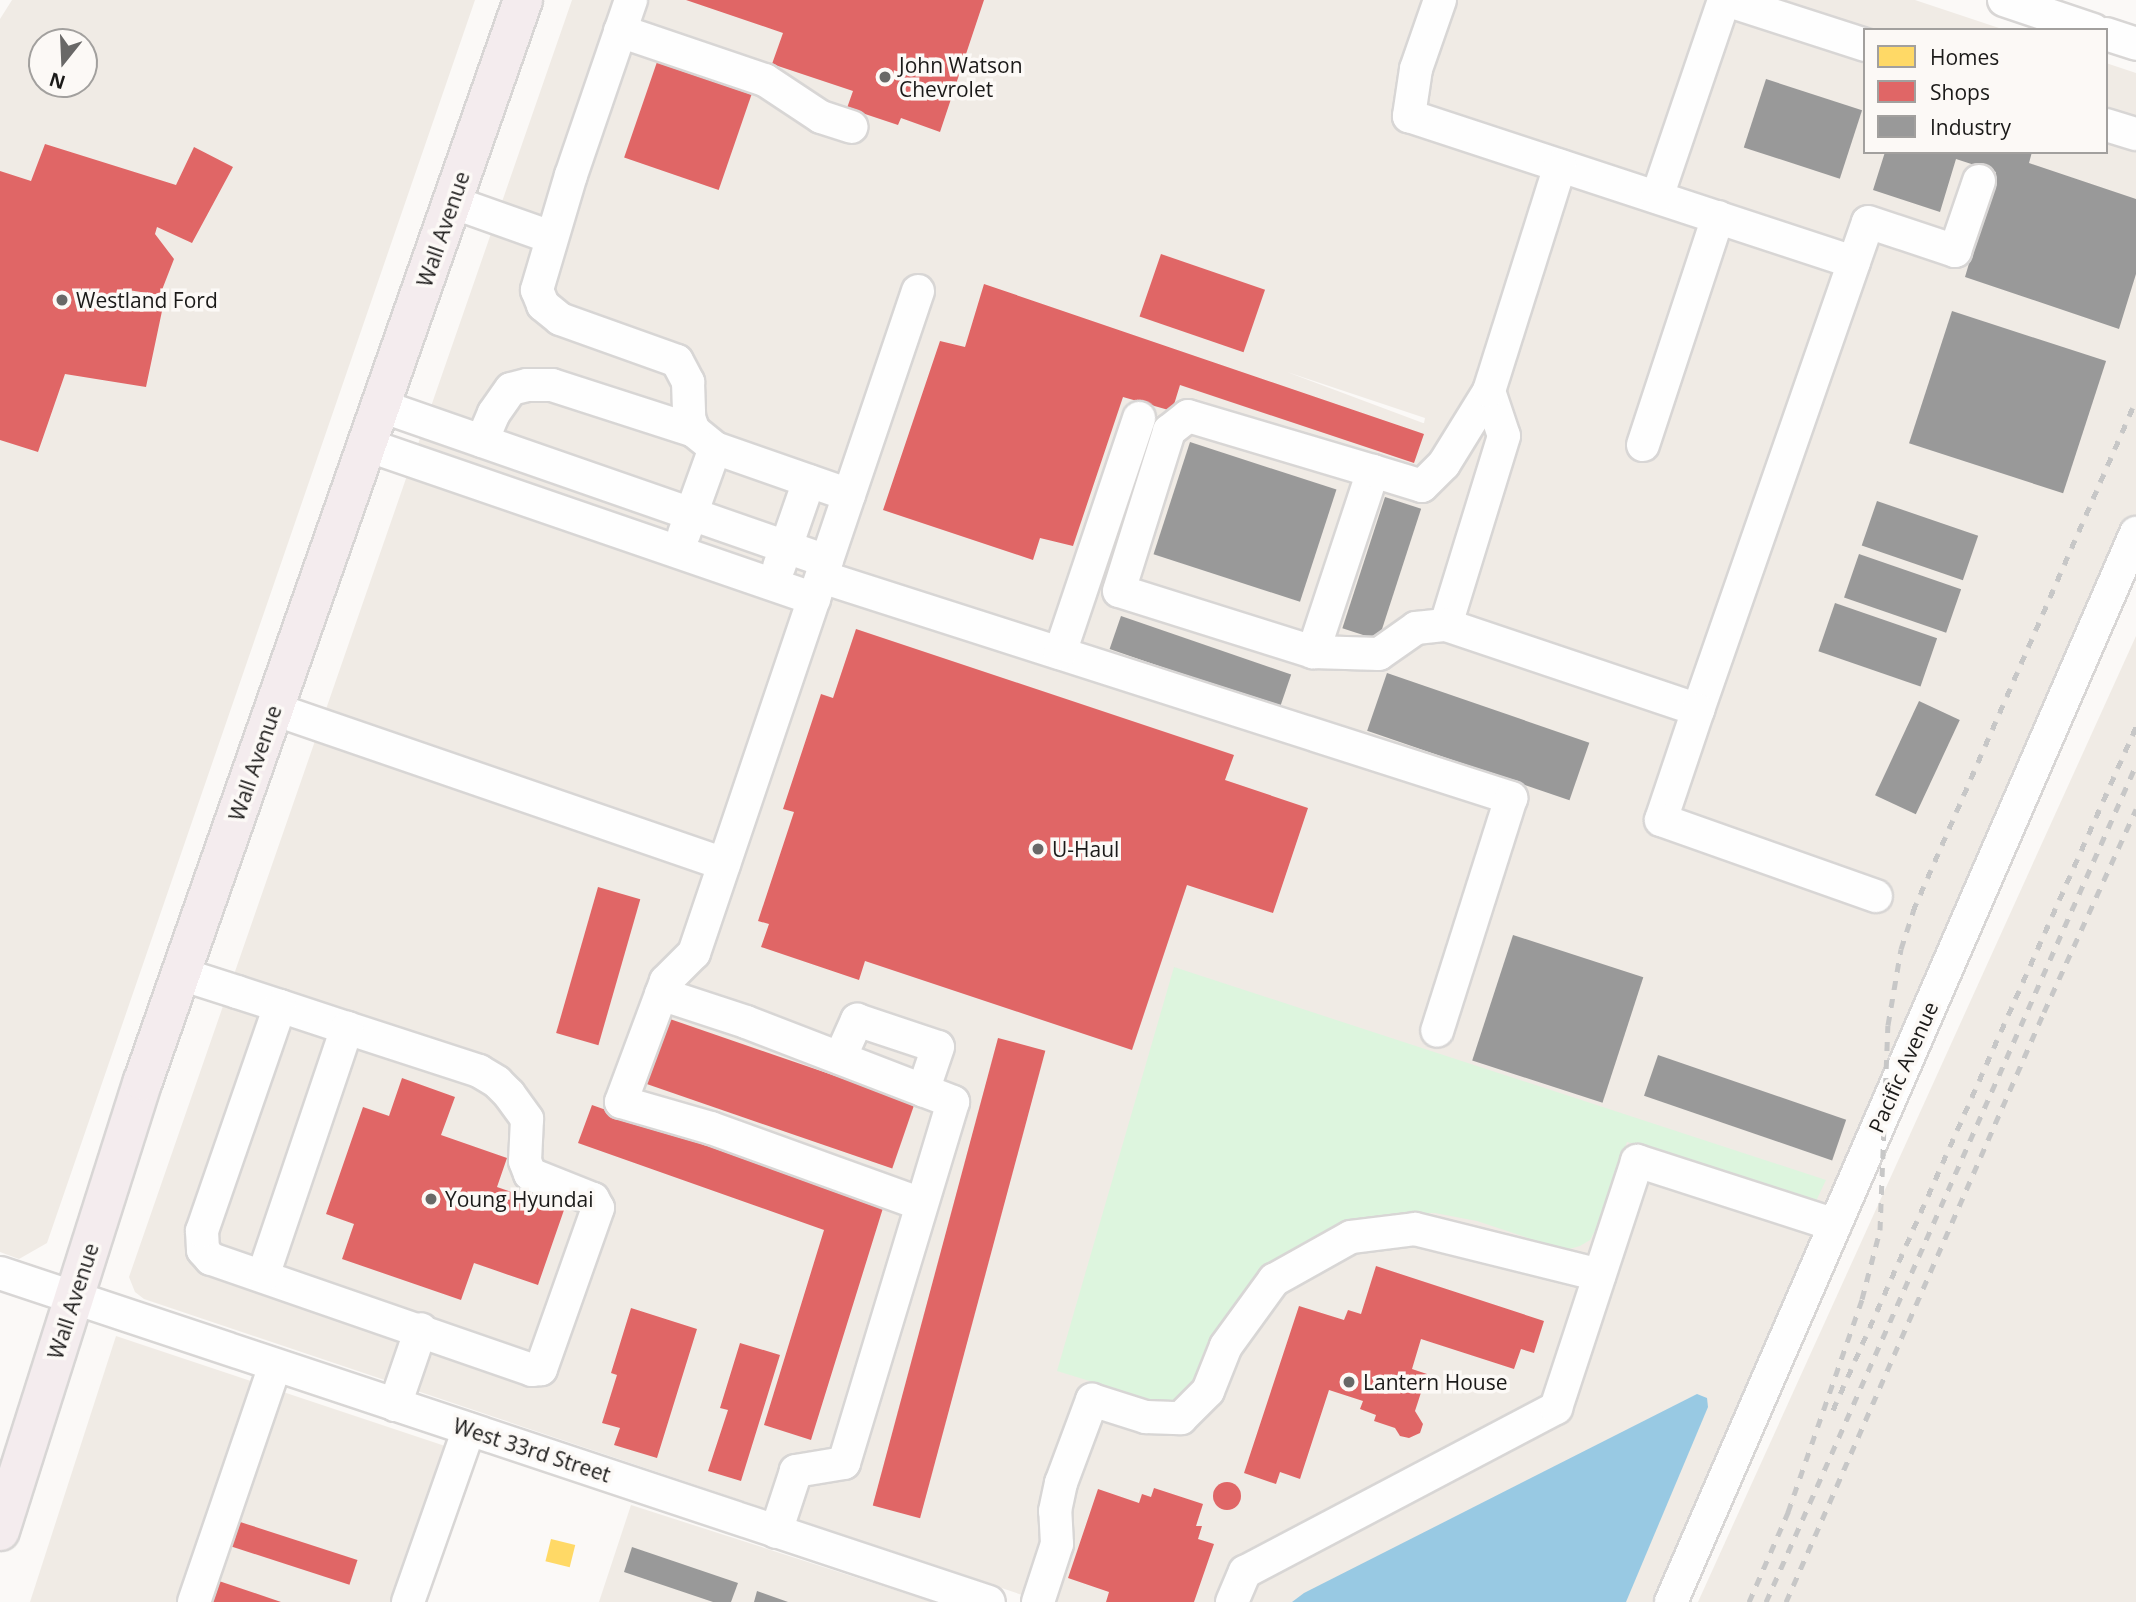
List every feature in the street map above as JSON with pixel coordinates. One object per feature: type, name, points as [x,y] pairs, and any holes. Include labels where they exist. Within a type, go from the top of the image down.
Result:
[{"type":"main road","name":"Wall Avenue","points":[[2,1516],[181,974],[523,0]]},
{"type":"street","points":[[1440,0],[1416,69],[1409,116],[1854,262]]},
{"type":"street","points":[[1657,197],[1725,0],[1863,44]]},
{"type":"street","points":[[678,552],[691,514],[705,439],[689,418],[688,382],[677,361],[561,319],[543,305],[537,290],[551,237],[623,9],[765,80],[821,117],[851,127]]},
{"type":"street","points":[[2020,13],[2084,28]]},
{"type":"street","points":[[2108,35],[2136,44]]},
{"type":"street","points":[[2108,126],[2136,134]]},
{"type":"street","points":[[1560,166],[1489,391],[1444,464],[1422,486],[1188,416],[1169,431],[1119,591],[1313,652],[1379,654],[1416,628],[1446,625],[1698,710]]},
{"type":"street","points":[[1876,896],[1661,820],[1868,222],[1955,251],[1979,181]]},
{"type":"street","points":[[452,202],[551,237]]},
{"type":"street","points":[[1643,445],[1718,217]]},
{"type":"street","points":[[918,291],[694,954],[666,981],[621,1102],[711,1128],[921,1204]]},
{"type":"street","points":[[482,441],[494,413],[511,389],[527,385],[552,385],[705,439],[849,495]]},
{"type":"street","points":[[1446,625],[1504,436],[1489,391]]},
{"type":"street","points":[[381,406],[786,547],[821,579]]},
{"type":"street","points":[[1060,653],[1139,418]]},
{"type":"street","points":[[367,445],[773,584],[821,579],[1511,798],[1437,1031]]},
{"type":"street","points":[[1313,652],[1373,471]]},
{"type":"street","points":[[582,519],[595,480]]},
{"type":"street","points":[[773,584],[808,481]]},
{"type":"street","name":"Pacific Avenue","points":[[1671,1602],[2136,533]]},
{"type":"street","points":[[274,709],[724,864]]},
{"type":"street","points":[[181,974],[280,1006],[479,1071],[498,1082],[527,1119],[525,1161],[530,1174],[593,1199],[598,1209],[541,1369],[532,1370],[421,1329],[211,1259],[203,1250],[202,1231],[280,1006]]},
{"type":"street","points":[[661,994],[953,1102],[844,1463],[796,1471],[776,1532]]},
{"type":"street","points":[[840,1058],[857,1020],[938,1047],[923,1091]]},
{"type":"street","points":[[262,1276],[347,1028]]},
{"type":"street","points":[[1232,1602],[1245,1572],[1556,1408],[1637,1160],[1835,1225]]},
{"type":"street","points":[[1038,1602],[1057,1544],[1055,1511],[1061,1483],[1091,1399],[1146,1417],[1181,1418],[1208,1391],[1226,1346],[1274,1280],[1351,1237],[1415,1229],[1599,1275]]},
{"type":"street","name":"West 33rd Street","points":[[0,1273],[989,1602]]},
{"type":"street","points":[[395,1405],[421,1329]]},
{"type":"street","points":[[194,1602],[275,1365]]},
{"type":"street","points":[[408,1602],[469,1429]]},
{"type":"shaded area","points":[[12,0],[475,0],[47,1243],[19,1259],[0,1252],[0,19]]},
{"type":"shaded area","points":[[572,0],[1915,0],[1999,28],[1863,28],[1863,154],[2108,154],[2108,64],[2136,73],[2136,515],[1654,1602],[1043,1602],[144,1299],[135,1292],[129,1277]],"holes":[[[1287,372],[1425,418],[1423,423]]]},
{"type":"shaded area","points":[[2136,636],[2136,1602],[1698,1602]]},
{"type":"shaded area","points":[[116,1336],[463,1452],[410,1602],[30,1602]]},
{"type":"shaded area","points":[[631,1505],[932,1602],[599,1602]]},
{"type":"green space","points":[[1174,967],[1826,1180],[1816,1201],[1627,1142],[1596,1229],[1590,1240],[1580,1246],[1569,1249],[1555,1247],[1477,1221],[1435,1213],[1391,1214],[1351,1223],[1311,1240],[1280,1261],[1200,1387],[1182,1403],[1158,1402],[1057,1371]]},
{"type":"water","points":[[1697,1394],[1707,1398],[1708,1407],[1626,1602],[1292,1602],[1304,1593]]},
{"type":"building: Homes","points":[[551,1539],[575,1545],[570,1567],[545,1561]]},
{"type":"building: Shops","name":"John Watson Chevrolet","points":[[686,0],[984,0],[940,132],[901,118],[898,125],[847,108],[853,91],[772,64],[783,33]]},
{"type":"building: Shops","points":[[657,62],[752,95],[719,190],[624,157]]},
{"type":"building: Shops","name":"Westland Ford","points":[[45,144],[176,185],[194,147],[233,167],[192,243],[157,227],[155,234],[174,259],[160,295],[128,290],[123,304],[162,311],[146,387],[65,374],[38,452],[0,440],[0,171],[31,181]]},
{"type":"building: Shops","points":[[1161,254],[1265,290],[1244,352],[1140,316]]},
{"type":"building: Shops","points":[[984,284],[1424,434],[1414,463],[1180,385],[1172,411],[1123,397],[1073,546],[1040,538],[1033,560],[883,510],[940,341],[965,347]]},
{"type":"building: Shops","name":"U-Haul","points":[[856,629],[1234,755],[1225,780],[1308,808],[1273,913],[1187,885],[1132,1050],[865,961],[859,980],[761,947],[769,924],[758,921],[794,812],[783,809],[821,694],[833,698]]},
{"type":"building: Shops","points":[[598,887],[640,899],[598,1045],[556,1033]]},
{"type":"building: Shops","points":[[667,1018],[915,1103],[892,1169],[645,1083]]},
{"type":"building: Shops","points":[[998,1038],[1045,1051],[920,1518],[873,1506]]},
{"type":"building: Shops","name":"Young Hyundai","points":[[402,1078],[455,1097],[441,1135],[507,1158],[497,1187],[564,1210],[538,1285],[474,1263],[461,1300],[342,1259],[354,1224],[326,1214],[363,1107],[389,1116]]},
{"type":"building: Shops","points":[[592,1105],[883,1208],[811,1440],[764,1425],[824,1230],[578,1143]]},
{"type":"building: Shops","name":"Lantern House","points":[[1376,1266],[1544,1321],[1534,1353],[1521,1349],[1514,1369],[1421,1339],[1412,1369],[1427,1374],[1415,1411],[1423,1424],[1420,1433],[1409,1438],[1400,1436],[1395,1428],[1374,1421],[1376,1415],[1360,1409],[1363,1401],[1329,1390],[1300,1479],[1280,1472],[1276,1484],[1244,1473],[1299,1306],[1344,1320],[1348,1310],[1361,1314]]},
{"type":"building: Shops","points":[[631,1308],[697,1329],[657,1458],[614,1445],[620,1428],[602,1423],[617,1375],[611,1373]]},
{"type":"building: Shops","points":[[740,1343],[780,1355],[741,1481],[708,1471],[728,1410],[720,1408]]},
{"type":"building: Shops","points":[[1227,1482],[1237,1486],[1241,1496],[1237,1506],[1227,1510],[1217,1506],[1213,1496],[1217,1486]]},
{"type":"building: Shops","points":[[1154,1488],[1203,1504],[1196,1526],[1202,1526],[1198,1539],[1214,1544],[1194,1602],[1106,1602],[1109,1592],[1068,1578],[1098,1489],[1139,1503],[1142,1494],[1151,1497]]},
{"type":"building: Shops","points":[[231,1519],[357,1560],[349,1585],[223,1544]]},
{"type":"building: Shops","points":[[210,1578],[281,1602],[202,1602]]},
{"type":"building: Industry","points":[[1766,79],[1862,110],[1840,179],[1744,147]]},
{"type":"building: Industry","points":[[1884,154],[2031,154],[2029,163],[2136,199],[2136,274],[2119,329],[1965,277],[1996,172],[1956,159],[1940,212],[1873,190]]},
{"type":"building: Industry","points":[[1952,311],[2106,361],[2063,493],[1909,443]]},
{"type":"building: Industry","points":[[1190,442],[1336,490],[1300,602],[1154,554]]},
{"type":"building: Industry","points":[[1385,497],[1421,509],[1378,640],[1342,628]]},
{"type":"building: Industry","points":[[1877,501],[1978,536],[1963,580],[1862,545]]},
{"type":"building: Industry","points":[[1859,554],[1961,589],[1946,633],[1844,597]]},
{"type":"building: Industry","points":[[1835,603],[1937,638],[1921,686],[1818,651]]},
{"type":"building: Industry","points":[[1121,616],[1291,675],[1280,708],[1110,649]]},
{"type":"building: Industry","points":[[1387,673],[1589,743],[1569,800],[1367,731]]},
{"type":"building: Industry","points":[[1919,701],[1960,720],[1916,814],[1875,795]]},
{"type":"building: Industry","points":[[1513,935],[1643,977],[1603,1103],[1472,1061]]},
{"type":"building: Industry","points":[[1658,1055],[1846,1120],[1832,1160],[1644,1096]]},
{"type":"building: Industry","points":[[632,1547],[738,1583],[731,1602],[713,1602],[624,1572]]},
{"type":"building: Industry","points":[[757,1591],[788,1602],[754,1602]]},
{"type":"railway","points":[[1788,1512],[1862,1299],[1880,1230],[1888,1025],[1901,949],[1913,911],[2136,400]]},
{"type":"railway","points":[[1833,1410],[2136,727]]},
{"type":"railway","points":[[1766,1602],[2136,765]]},
{"type":"railway","points":[[1786,1602],[2044,1012],[2136,809]]},
{"type":"railway","points":[[1749,1602],[1792,1503]]},
{"type":"place","name":"John Watson Chevrolet","points":[[885,77]]},
{"type":"place","name":"Westland Ford","points":[[62,300]]},
{"type":"place","name":"U-Haul","points":[[1038,849]]},
{"type":"place","name":"Young Hyundai","points":[[431,1199]]},
{"type":"place","name":"Lantern House","points":[[1349,1382]]}]
